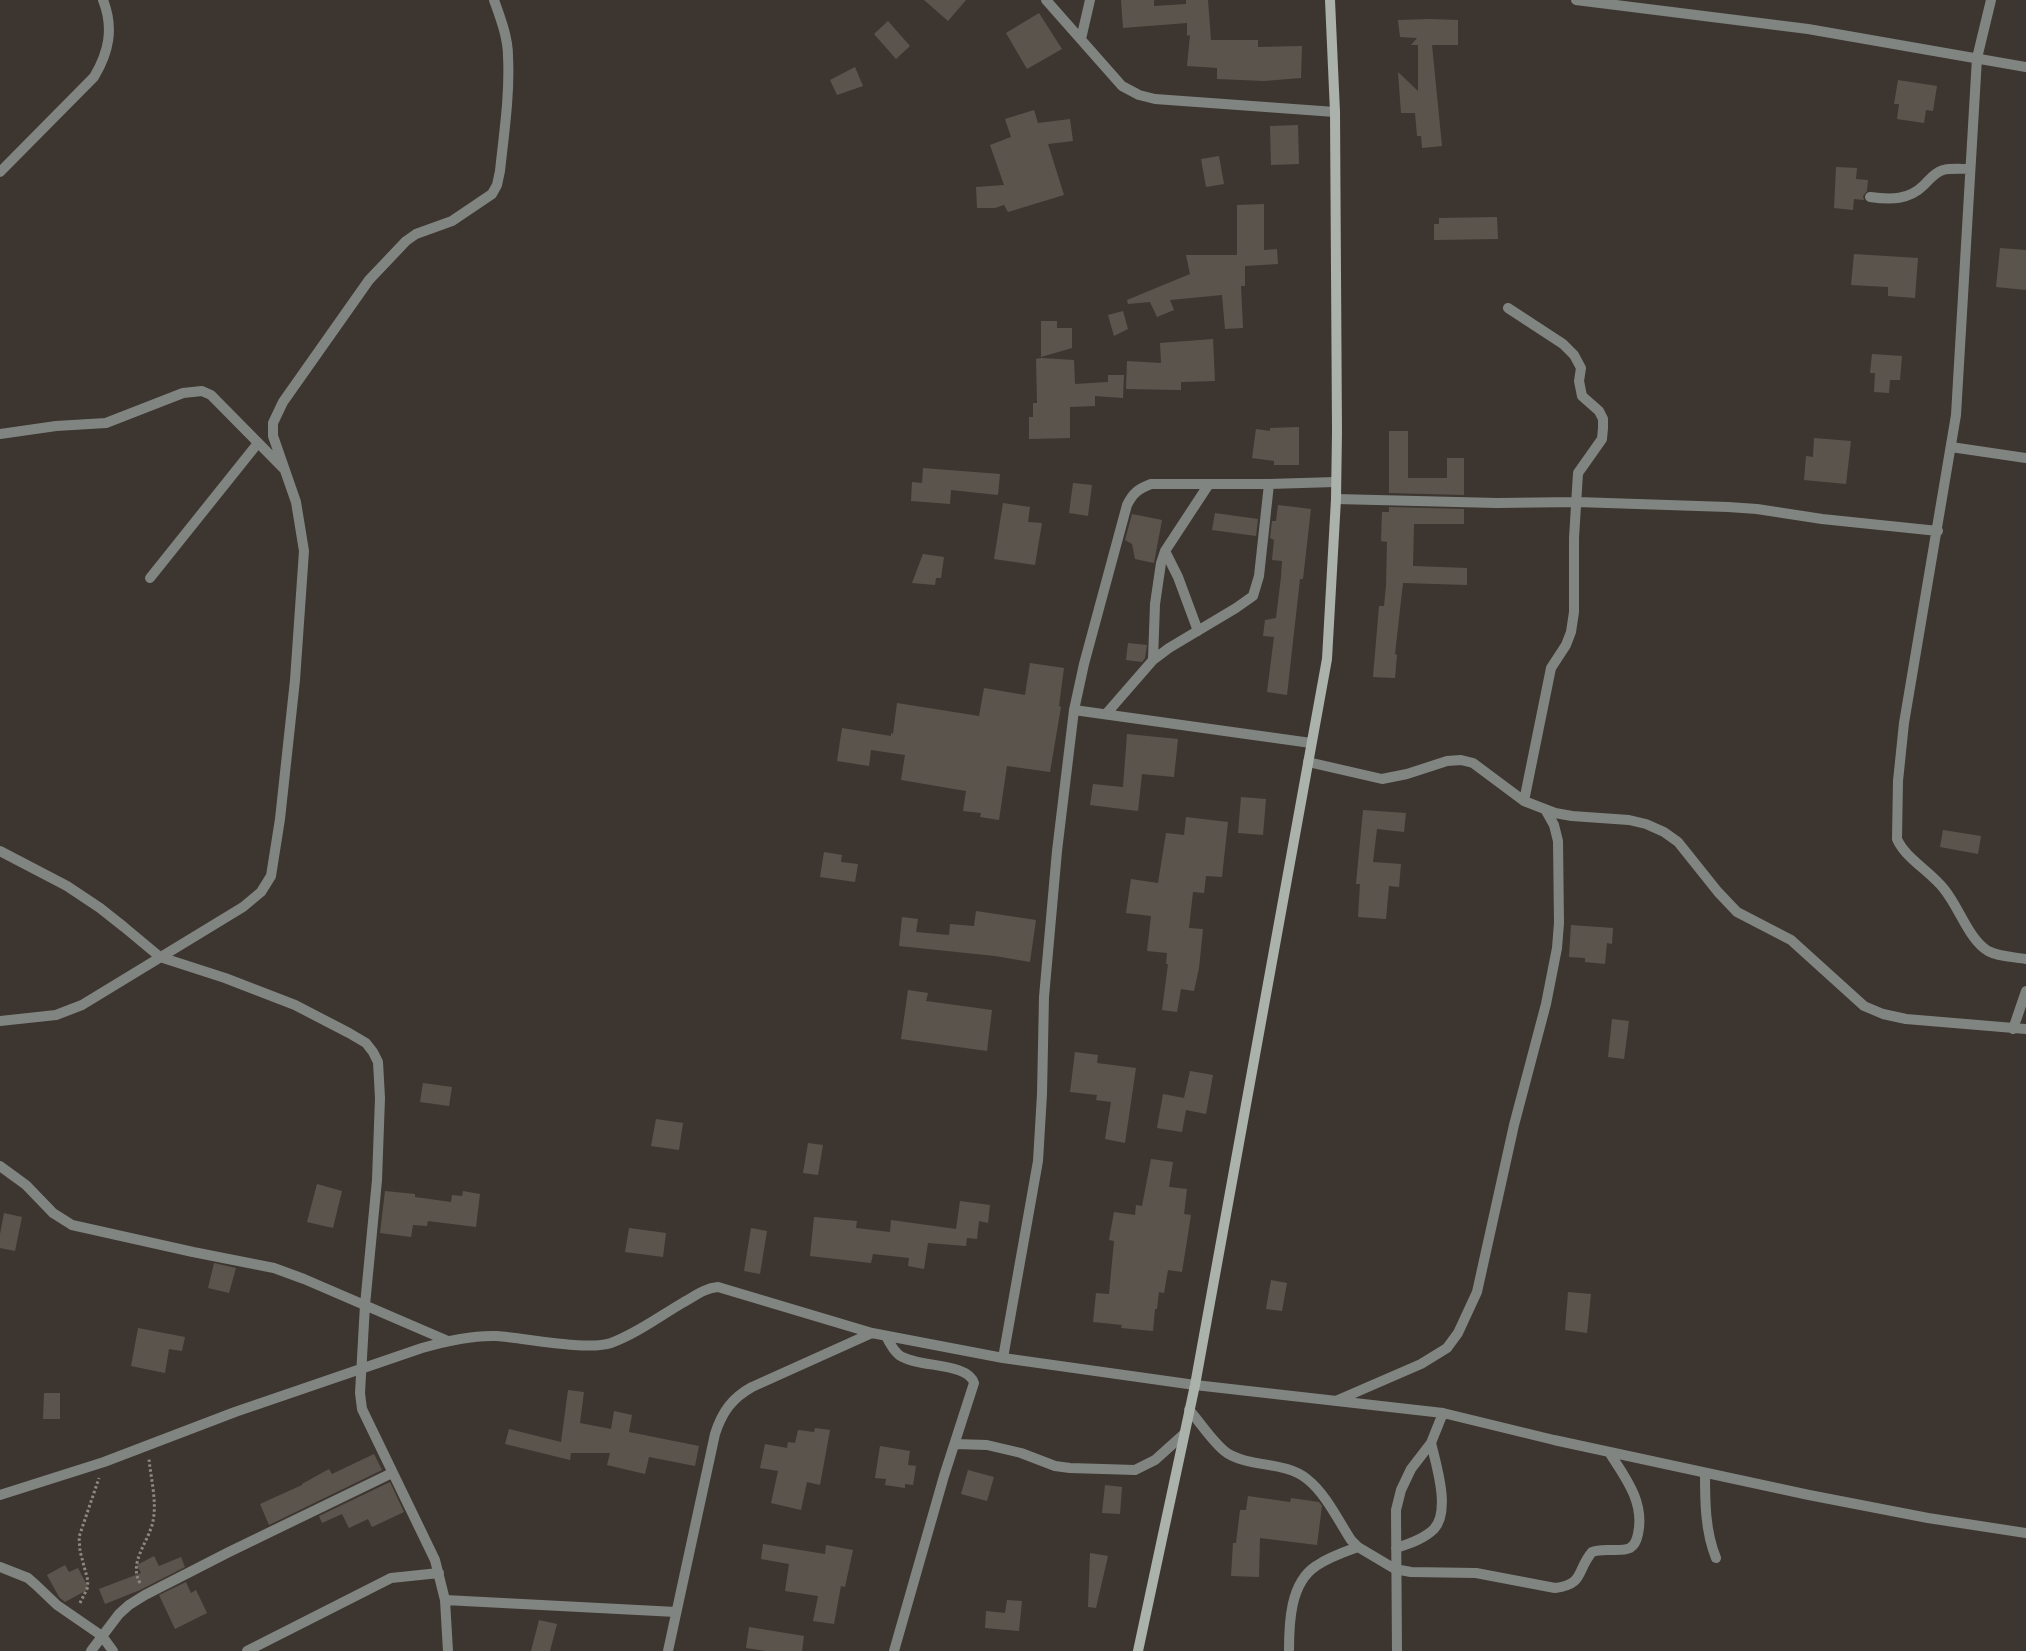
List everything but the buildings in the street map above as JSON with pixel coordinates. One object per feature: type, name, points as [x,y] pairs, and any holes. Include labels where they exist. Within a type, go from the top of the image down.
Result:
[{"type":"street","points":[[0,172],[94,77],[99,69],[109,41],[109,22],[103,0]]},
{"type":"street","points":[[0,1021],[45,1017],[75,1008],[243,907],[266,884],[274,865],[295,680],[304,551],[296,502],[273,436],[273,423],[283,402],[369,280],[406,241],[416,234],[452,221],[488,197],[497,185],[500,171],[508,80],[508,54],[494,0]]},
{"type":"street","points":[[1046,0],[1122,86],[1139,95],[1155,99],[1335,112]]},
{"type":"street","points":[[1081,39],[1090,0]]},
{"type":"street","points":[[1138,1651],[1195,1385],[1327,659],[1336,499],[1337,432],[1335,112],[1330,0]]},
{"type":"street","points":[[1576,0],[1808,29],[2026,66]]},
{"type":"street","points":[[1991,0],[1977,58],[1956,415],[1938,531],[1904,723],[1898,781],[1897,839],[1900,847],[1929,871],[1944,888],[1977,942],[1990,952],[2026,960]]},
{"type":"street","points":[[1870,197],[1906,197],[1914,194],[1932,176],[1944,170],[1970,169]]},
{"type":"street","points":[[1508,308],[1562,344],[1574,355],[1581,368],[1579,389],[1582,396],[1599,411],[1603,419],[1602,439],[1578,473],[1574,538],[1574,612],[1571,632],[1566,645],[1551,668],[1524,800]]},
{"type":"street","points":[[0,434],[56,426],[106,423],[183,393],[202,391],[211,395],[286,471]]},
{"type":"street","points":[[150,578],[258,443]]},
{"type":"street","points":[[1951,447],[2026,458]]},
{"type":"street","points":[[1004,1358],[1038,1161],[1042,1094],[1044,997],[1057,851],[1074,710],[1084,664],[1124,515],[1132,494],[1140,488],[1151,484],[1335,482]]},
{"type":"street","points":[[1153,660],[1158,578],[1165,550],[1209,484]]},
{"type":"street","points":[[1106,714],[1153,660],[1253,596],[1259,576],[1269,484]]},
{"type":"street","points":[[1336,499],[1497,503],[1577,502],[1757,509],[1822,519],[1938,531]]},
{"type":"street","points":[[1165,550],[1178,577],[1198,631]]},
{"type":"street","points":[[1074,710],[1311,743]]},
{"type":"street","points":[[1308,762],[1382,779],[1406,774],[1447,761],[1461,760],[1473,763],[1524,800],[1555,813],[1629,820],[1664,832],[1678,842],[1718,892],[1737,912],[1791,940],[1864,1006],[1883,1014],[1906,1019],[2026,1029]]},
{"type":"street","points":[[1337,1401],[1421,1364],[1447,1348],[1458,1333],[1477,1292],[1514,1126],[1546,1004],[1557,948],[1559,922],[1558,841],[1554,825],[1545,809]]},
{"type":"street","points":[[0,851],[66,886],[92,903],[160,957],[225,978],[296,1005],[366,1043],[373,1052],[378,1062],[380,1098],[377,1180],[361,1368],[362,1409],[439,1573],[445,1600],[448,1651]]},
{"type":"street","points":[[2013,1029],[2026,991]]},
{"type":"street","points":[[0,1166],[26,1185],[53,1212],[72,1225],[274,1268],[448,1341]]},
{"type":"street","points":[[0,1495],[104,1462],[148,1444],[361,1368],[448,1341],[495,1336],[565,1343],[609,1344],[635,1331],[704,1290],[718,1287],[886,1336],[1004,1358],[1195,1385],[1443,1413],[1705,1473],[1928,1518],[2026,1533]]},
{"type":"street","points":[[668,1651],[715,1434],[725,1409],[740,1393],[872,1333]]},
{"type":"street","points":[[886,1336],[896,1352],[906,1359],[964,1371],[972,1377],[974,1383],[894,1651]]},
{"type":"street","points":[[1190,1410],[1228,1453],[1294,1472],[1305,1478],[1319,1490],[1351,1540],[1358,1547],[1395,1569],[1411,1572],[1476,1573],[1555,1588],[1567,1586],[1577,1580],[1592,1552],[1598,1549],[1629,1549],[1634,1545],[1637,1538],[1639,1527],[1636,1498],[1609,1452]]},
{"type":"street","points":[[1397,1651],[1396,1510],[1401,1490],[1411,1469],[1431,1442],[1443,1413]]},
{"type":"street","points":[[955,1444],[987,1445],[1021,1453],[1055,1466],[1135,1470],[1155,1460],[1184,1434]]},
{"type":"street","points":[[1396,1548],[1426,1536],[1435,1528],[1440,1520],[1442,1508],[1441,1490],[1431,1442]]},
{"type":"street","points":[[91,1651],[119,1614],[145,1595],[392,1473]]},
{"type":"street","points":[[1705,1473],[1705,1509],[1716,1558]]},
{"type":"street","points":[[1289,1651],[1296,1593],[1303,1577],[1314,1566],[1358,1547]]},
{"type":"street","points":[[0,1567],[28,1578],[69,1614],[102,1636],[114,1651]]},
{"type":"street","points":[[247,1651],[391,1578],[439,1573]]},
{"type":"street","points":[[445,1600],[676,1612]]},
{"type":"path","points":[[145,1595],[136,1576],[135,1569],[153,1523],[154,1512],[148,1444]]},
{"type":"path","points":[[69,1614],[81,1602],[87,1589],[87,1572],[80,1551],[79,1537],[87,1518],[104,1462]]}]
